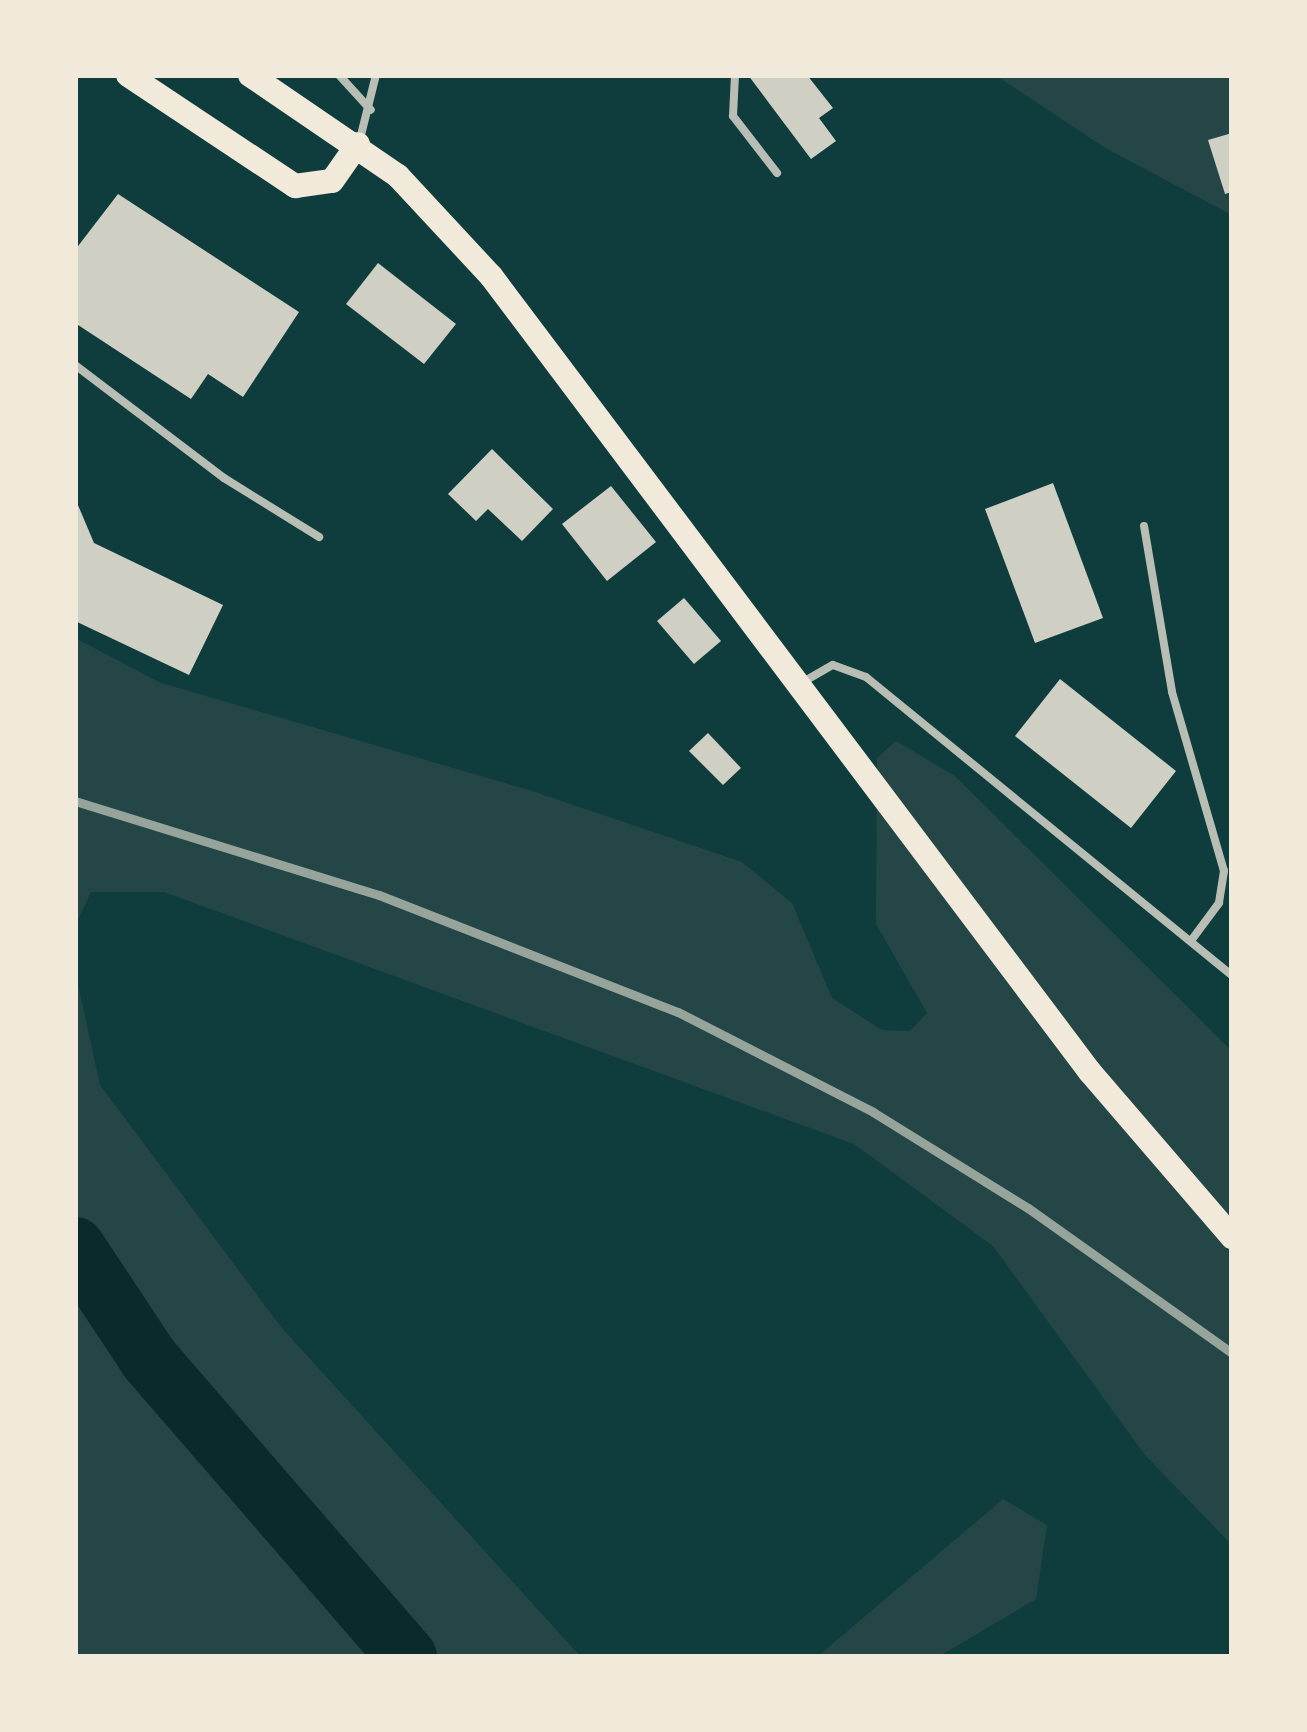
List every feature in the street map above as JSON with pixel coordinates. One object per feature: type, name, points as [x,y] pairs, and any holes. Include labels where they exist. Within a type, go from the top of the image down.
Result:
[{"type":"main road","points":[[128,75],[295,186],[332,181],[358,144]]},
{"type":"main road","points":[[250,75],[358,144],[491,276],[1090,1072],[1232,1237]]},
{"type":"lane","points":[[339,75],[370,110]]},
{"type":"lane","points":[[358,144],[376,75]]},
{"type":"lane","points":[[735,75],[733,116],[777,173]]},
{"type":"lane","points":[[75,365],[224,478],[320,537]]},
{"type":"lane","points":[[1144,526],[1172,692],[1224,871],[1219,903],[1192,938]]},
{"type":"lane","points":[[798,687],[833,664],[866,677],[1192,938],[1232,976]]},
{"type":"shaded area","points":[[995,75],[1232,75],[1232,215],[1107,149]]},
{"type":"shaded area","points":[[75,638],[161,683],[529,790],[742,862],[792,903],[832,998],[882,1030],[910,1031],[927,1013],[876,924],[877,758],[896,741],[955,776],[1232,1051],[1232,1545],[1145,1455],[993,1246],[854,1144],[164,892],[91,892],[75,926]]},
{"type":"shaded area","points":[[75,971],[100,1085],[281,1327],[581,1657],[75,1657]]},
{"type":"shaded area","points":[[1003,1499],[1047,1525],[1036,1599],[938,1657],[817,1657]]},
{"type":"building","points":[[748,75],[807,75],[833,108],[819,118],[836,141],[811,159]]},
{"type":"building","points":[[1232,133],[1232,192],[1225,194],[1208,140]]},
{"type":"building","points":[[118,194],[299,312],[243,397],[208,374],[191,399],[75,323],[75,250]]},
{"type":"building","points":[[378,263],[456,324],[424,364],[346,304]]},
{"type":"building","points":[[492,449],[553,509],[522,541],[488,509],[476,521],[448,494]]},
{"type":"building","points":[[1053,483],[1103,618],[1035,643],[985,509]]},
{"type":"building","points":[[611,486],[656,542],[607,581],[562,524]]},
{"type":"building","points":[[75,498],[94,543],[223,605],[189,675],[75,621]]},
{"type":"building","points":[[684,598],[721,641],[694,664],[657,621]]},
{"type":"building","points":[[1060,679],[1176,771],[1131,828],[1015,736]]},
{"type":"building","points":[[708,733],[741,768],[723,785],[689,751]]},
{"type":"waterway","points":[[75,1247],[149,1359],[407,1657]]},
{"type":"railway","points":[[75,801],[379,895],[678,1012],[873,1112],[1028,1208],[1232,1353]]}]
